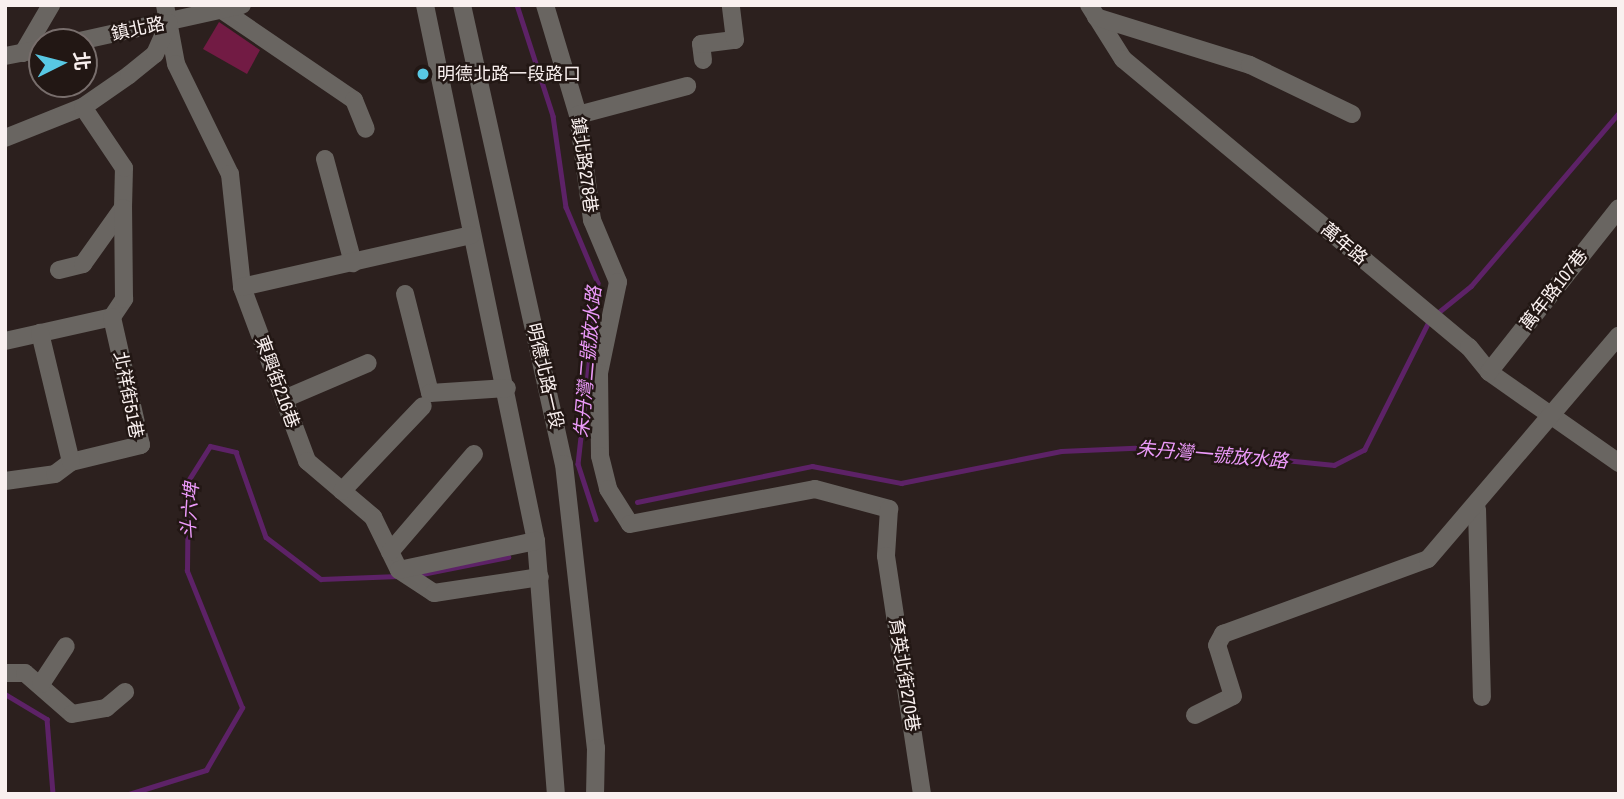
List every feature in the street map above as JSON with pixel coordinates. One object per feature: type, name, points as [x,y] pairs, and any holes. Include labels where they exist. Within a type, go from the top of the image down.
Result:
[{"type":"street","points":[[14,55],[51,5]]},
{"type":"street","name":"鎮北路","points":[[98,35],[167,14],[222,10],[242,5]]},
{"type":"street","points":[[425,5],[471,235],[507,388],[536,541],[556,794]]},
{"type":"street","name":"明德北路一段","points":[[461,5],[564,464],[596,748],[595,794]]},
{"type":"street","name":"鎮北路278巷","points":[[545,5],[578,115],[592,220],[618,282],[599,373],[600,456],[608,489],[630,524]]},
{"type":"street","points":[[703,60],[701,44],[735,40],[731,5]]},
{"type":"street","points":[[222,10],[354,100],[366,129]]},
{"type":"street","points":[[1092,11],[1250,65],[1352,114]]},
{"type":"street","name":"萬年路","points":[[1092,11],[1123,58],[1430,315],[1489,372],[1619,463]]},
{"type":"street","points":[[5,138],[83,107],[155,54],[167,14]]},
{"type":"street","name":"東興街216巷","points":[[167,14],[176,64],[230,174],[242,287],[307,461],[373,517],[399,570]]},
{"type":"street","points":[[578,115],[687,86]]},
{"type":"street","points":[[5,341],[113,317],[124,299],[124,169],[83,107]]},
{"type":"street","points":[[325,159],[353,263]]},
{"type":"street","points":[[59,270],[83,264],[123,208]]},
{"type":"street","name":"萬年路107巷","points":[[1489,372],[1619,208]]},
{"type":"street","points":[[242,287],[471,235]]},
{"type":"street","points":[[405,294],[430,393],[507,388]]},
{"type":"street","name":"北祥街51巷","points":[[5,481],[55,474],[71,462],[141,445],[113,317]]},
{"type":"street","points":[[40,333],[71,462]]},
{"type":"street","points":[[1195,715],[1233,696],[1217,645],[1223,634],[1429,559],[1477,509],[1619,335]]},
{"type":"street","points":[[284,399],[368,363]]},
{"type":"street","points":[[342,491],[424,406]]},
{"type":"street","points":[[390,552],[474,454]]},
{"type":"street","name":"育英北街270巷","points":[[630,524],[815,489],[889,509],[886,556],[922,794]]},
{"type":"street","points":[[1477,509],[1482,697]]},
{"type":"street","points":[[399,570],[536,541]]},
{"type":"street","points":[[399,570],[434,593],[540,578]]},
{"type":"street","points":[[41,684],[66,646]]},
{"type":"street","points":[[5,673],[25,673],[41,684],[72,714],[106,708],[125,692]]},
{"type":"building","points":[[219,22],[260,50],[247,74],[203,49]]},
{"type":"waterway","name":"朱丹灣二號放水路","points":[[517,5],[553,116],[566,207],[598,283],[578,464],[596,519]]},
{"type":"waterway","name":"朱丹灣一號放水路","points":[[1435,315],[1471,286],[1619,113]]},
{"type":"waterway","name":"朱丹灣一號放水路","points":[[637,502],[812,466],[901,483],[1061,451],[1152,447],[1334,465],[1364,450],[1429,321]]},
{"type":"waterway","name":"斗六埤","points":[[129,794],[206,770],[242,708],[187,571],[188,481],[210,446],[236,452],[266,537],[321,579],[398,576]]},
{"type":"waterway","name":"斗六埤","points":[[417,575],[508,557]]},
{"type":"waterway","name":"斗六埤","points":[[5,694],[47,719],[53,794]]},
{"type":"place","name":"明德北路一段路口","points":[[423,74]]}]
